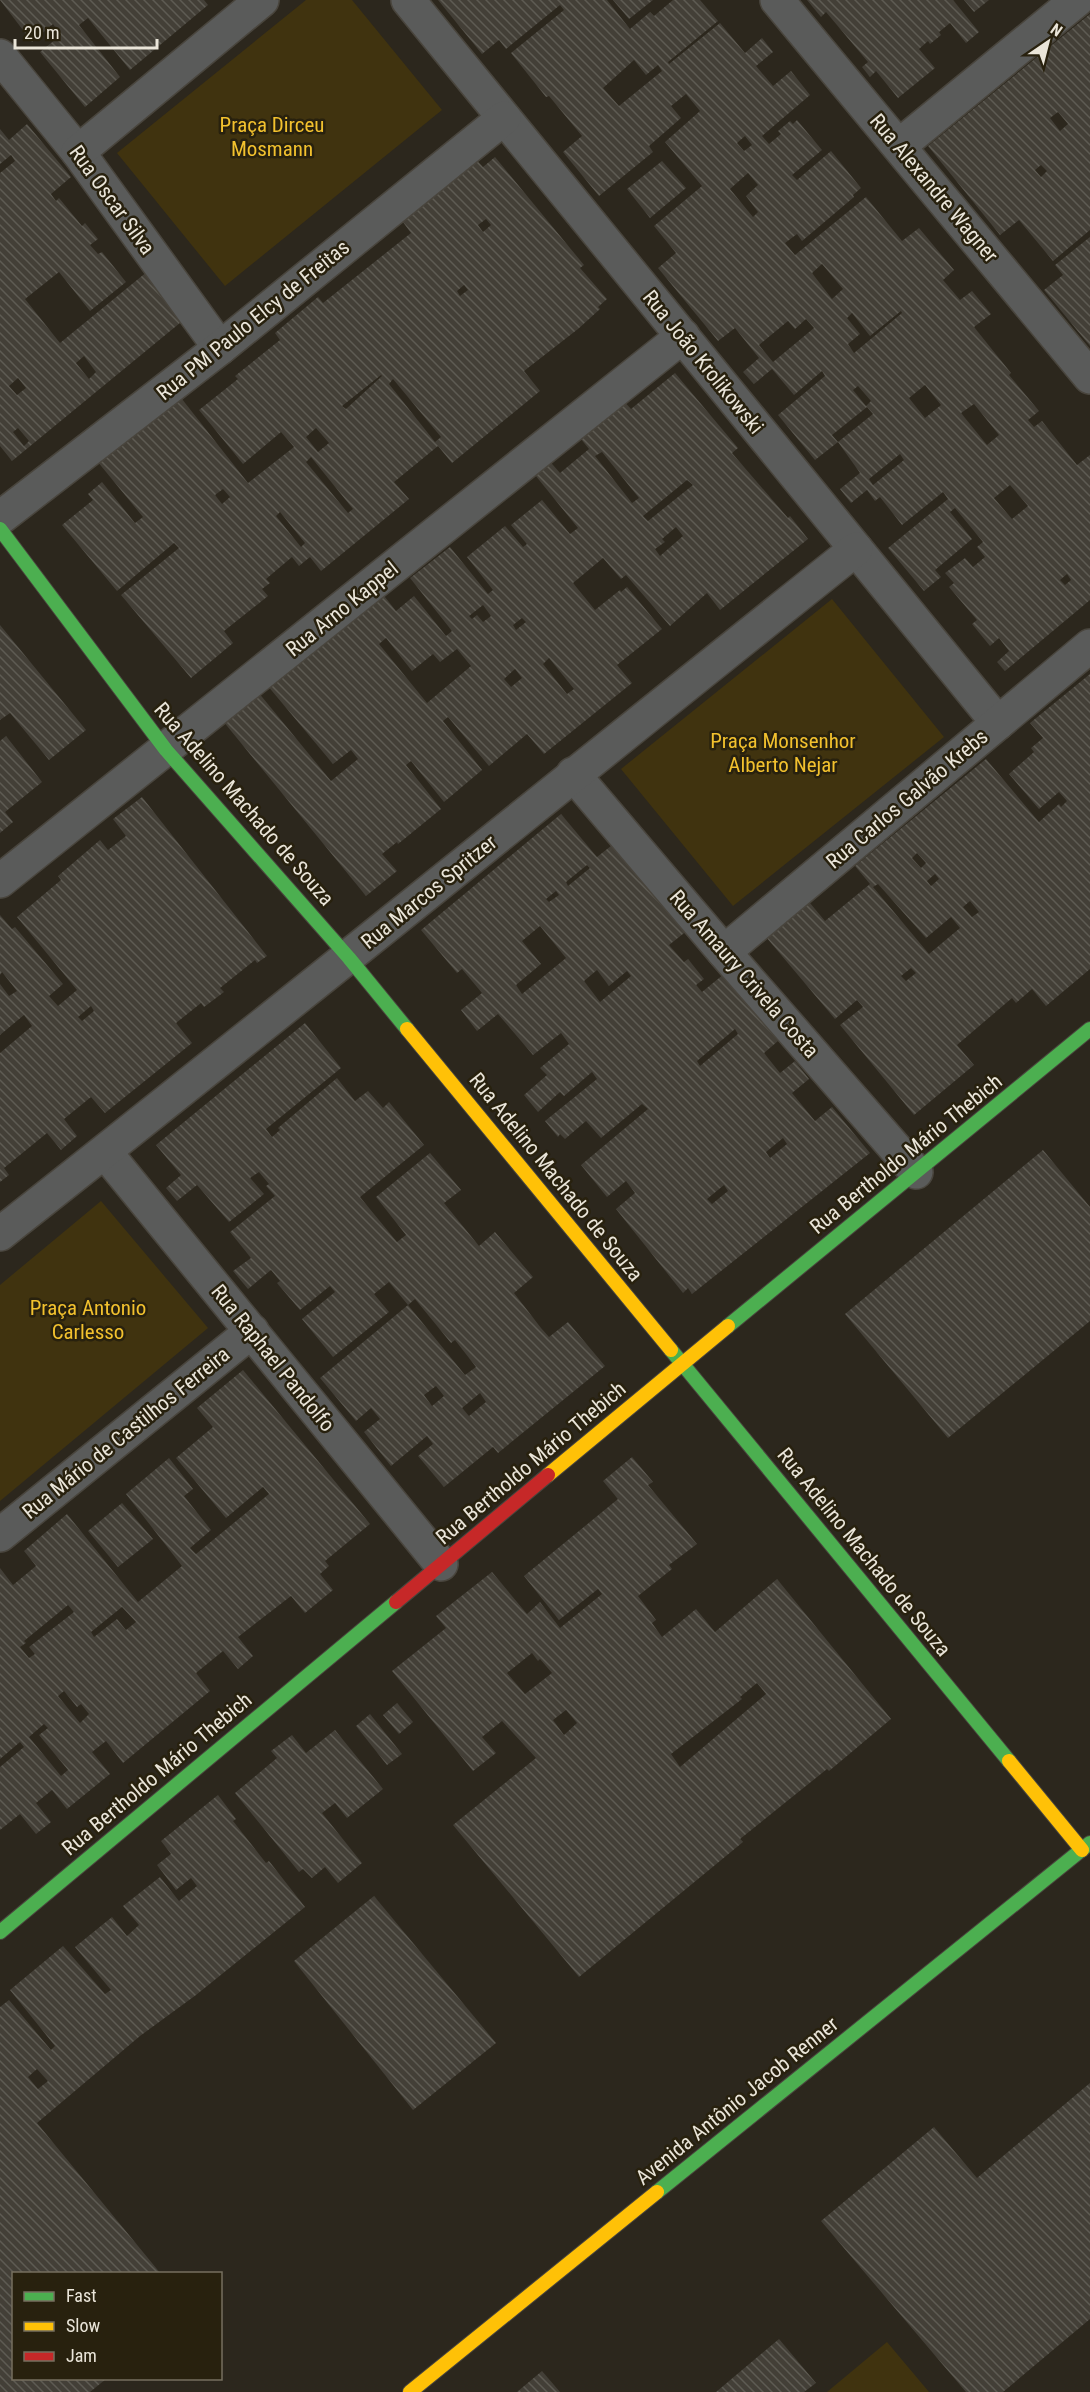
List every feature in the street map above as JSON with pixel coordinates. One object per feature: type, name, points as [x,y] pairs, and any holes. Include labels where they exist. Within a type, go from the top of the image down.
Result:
[{"type":"street","points":[[78,152],[262,0]]},
{"type":"street","name":"Rua João Krolikowski","points":[[408,0],[998,723]]},
{"type":"street","name":"Rua Alexandre Wagner","points":[[777,0],[1090,377]]},
{"type":"street","points":[[899,146],[1077,0]]},
{"type":"street","name":"Rua Oscar Silva","points":[[0,56],[78,152],[220,348]]},
{"type":"street","name":"Rua PM Paulo Elcy de Freitas","points":[[0,518],[220,348],[504,118]]},
{"type":"street","name":"Rua Arno Kappel","points":[[0,881],[683,336]]},
{"type":"street","name":"Rua Adelino Machado de Souza","points":[[0,528],[166,750],[349,958],[682,1364],[1086,1847]]},
{"type":"street","name":"Rua Marcos Spritzer","points":[[0,1234],[349,958],[573,774],[856,549]]},
{"type":"street","name":"Rua Carlos Galvão Krebs","points":[[724,952],[1090,646]]},
{"type":"street","name":"Rua Amaury Crivela Costa","points":[[573,774],[724,952],[916,1172]]},
{"type":"street","name":"Rua Bertholdo Mário Thebich","points":[[0,1932],[682,1364],[1090,1029]]},
{"type":"street","name":"Rua Raphael Pandolfo","points":[[105,1152],[441,1564]]},
{"type":"street","name":"Rua Mário de Castilhos Ferreira","points":[[0,1535],[252,1331]]},
{"type":"street","name":"Avenida Antônio Jacob Renner","points":[[411,2392],[1086,1847]]},
{"type":"green space","name":"Praça Dirceu Mosmann","points":[[306,0],[352,0],[442,110],[225,286],[117,153]]},
{"type":"green space","name":"Praça Monsenhor Alberto Nejar","points":[[832,599],[944,737],[733,906],[621,769]]},
{"type":"green space","name":"Praça Antonio Carlesso","points":[[101,1201],[208,1328],[0,1501],[0,1285]]},
{"type":"green space","points":[[887,2342],[929,2392],[827,2392]]},
{"type":"building","points":[[0,0],[204,0],[208,5],[130,70],[88,18],[79,25],[120,77],[85,107],[40,52],[61,35],[53,24],[32,42]]},
{"type":"building","points":[[438,0],[607,0],[630,29],[650,12],[654,16],[673,0],[700,0],[718,21],[668,62],[669,64],[720,23],[745,53],[762,38],[773,52],[756,66],[773,86],[791,71],[810,95],[762,136],[769,144],[781,134],[778,131],[790,121],[793,124],[797,120],[822,150],[792,175],[797,180],[831,151],[861,188],[853,195],[854,197],[802,241],[797,234],[785,243],[795,255],[866,197],[902,241],[919,228],[954,270],[943,280],[960,300],[972,291],[991,314],[974,327],[1039,411],[1028,420],[1034,427],[1042,421],[1077,465],[1090,455],[1090,600],[1005,671],[997,662],[1009,651],[999,638],[990,646],[972,624],[977,620],[949,587],[954,583],[945,573],[965,558],[973,567],[985,557],[977,547],[983,542],[955,508],[950,512],[972,539],[935,570],[941,577],[924,591],[888,548],[948,499],[943,492],[902,525],[880,497],[875,501],[867,490],[851,503],[840,489],[860,473],[838,442],[815,460],[778,415],[825,376],[822,371],[794,395],[772,369],[754,384],[743,372],[759,358],[735,328],[718,341],[658,268],[676,253],[654,226],[702,186],[665,142],[700,111],[686,94],[671,106],[681,118],[649,146],[653,152],[599,196],[563,152],[582,136],[549,96],[546,97],[511,53],[564,10],[560,5],[506,49],[499,40],[482,54]],"holes":[[[634,60],[646,75],[658,65],[662,71],[619,106],[603,88]],[[745,136],[752,145],[744,151],[737,143]],[[748,173],[758,185],[746,196],[758,212],[753,217],[730,189]],[[822,264],[843,289],[832,299],[812,273]],[[901,311],[902,313],[854,353],[848,344],[860,334],[847,318],[852,313],[870,336]],[[806,319],[814,328],[773,362],[759,345],[788,321],[795,329]],[[925,385],[941,405],[925,418],[909,398]],[[858,386],[871,401],[866,406],[853,390]],[[974,404],[999,435],[987,445],[961,413]],[[867,407],[873,414],[838,442],[832,435]],[[900,454],[904,460],[873,485],[869,479]],[[1010,485],[1028,506],[1012,519],[994,498]],[[1067,574],[1071,580],[1065,585],[1060,580]]]},
{"type":"building","points":[[613,0],[653,0],[629,19]]},
{"type":"building","points":[[807,0],[953,0],[979,32],[966,43],[950,23],[939,32],[941,35],[930,44],[928,41],[919,49],[935,68],[898,98],[876,71],[870,77],[862,67],[868,62],[826,12],[821,17]]},
{"type":"building","points":[[964,0],[989,0],[974,12]]},
{"type":"building","points":[[1090,14],[1090,230],[1053,261],[1019,220],[1000,235],[928,146]],"holes":[[[1058,112],[1068,124],[1060,131],[1050,118]],[[1041,165],[1047,171],[1041,177],[1035,170]]]},
{"type":"building","points":[[27,124],[71,177],[51,194],[56,201],[59,198],[82,226],[85,223],[98,239],[90,245],[98,254],[102,252],[126,282],[90,311],[59,272],[25,299],[60,343],[148,271],[186,318],[12,461],[0,446],[0,173],[15,161],[11,155],[0,164],[0,129],[9,140]],"holes":[[[84,356],[96,372],[89,379],[76,363]],[[18,378],[26,388],[17,395],[9,386]],[[18,428],[29,441],[24,446],[13,432]]]},
{"type":"building","points":[[470,153],[483,167],[495,157],[584,265],[580,268],[607,299],[598,307],[600,309],[578,329],[524,371],[540,391],[452,463],[438,446],[394,482],[409,499],[321,571],[310,557],[299,566],[292,557],[266,579],[270,583],[262,589],[268,596],[224,631],[233,643],[191,678],[121,595],[179,548],[174,543],[117,591],[62,525],[93,500],[88,494],[102,482],[135,523],[143,517],[97,461],[178,394],[248,483],[294,447],[281,432],[243,464],[199,410],[238,379],[235,376],[280,340],[275,333],[318,297],[323,303],[411,233],[397,214]],"holes":[[[486,219],[491,225],[483,232],[478,225]],[[464,285],[468,290],[460,296],[457,291]],[[382,376],[346,409],[342,406]],[[393,379],[441,437],[435,442],[389,384]],[[316,428],[329,443],[318,452],[306,437]],[[311,457],[353,509],[348,513],[306,462]],[[223,489],[230,497],[222,504],[215,495]],[[280,512],[305,543],[301,547],[276,516]]]},
{"type":"building","points":[[662,161],[686,188],[650,218],[627,189]]},
{"type":"building","points":[[1090,237],[1090,346],[1044,290],[1063,275],[1055,265]]},
{"type":"building","points":[[675,373],[738,448],[732,453],[808,539],[720,610],[707,593],[670,626],[626,575],[621,579],[603,558],[573,583],[595,610],[627,587],[662,629],[617,665],[632,683],[544,754],[527,734],[489,766],[448,717],[443,721],[482,770],[444,802],[411,761],[406,765],[441,809],[382,854],[397,871],[366,896],[223,721],[258,692],[331,781],[358,759],[351,750],[333,764],[267,685],[381,592],[396,611],[414,596],[446,636],[452,631],[410,578],[450,547],[488,594],[493,590],[467,557],[505,526],[523,547],[527,544],[511,525],[542,500],[570,534],[578,528],[531,470],[546,457],[560,473],[589,449],[576,433],[620,397],[631,409]],"holes":[[[602,452],[639,498],[632,503],[595,456]],[[687,480],[693,485],[648,521],[643,516]],[[676,527],[683,536],[660,556],[655,549],[665,542],[662,539]],[[483,605],[491,616],[483,622],[477,615],[472,619],[469,616]],[[522,618],[526,622],[516,630],[513,625]],[[386,638],[412,671],[433,654],[440,662],[457,649],[471,666],[427,703],[379,644]],[[549,658],[574,689],[567,694],[543,664]],[[515,669],[522,678],[511,687],[504,679]]]},
{"type":"building","points":[[0,625],[86,730],[49,760],[10,713],[0,720]]},
{"type":"building","points":[[1090,674],[1090,969],[1046,1006],[1032,989],[1016,1003],[1012,998],[957,1045],[974,1065],[914,1115],[840,1025],[863,1007],[857,1000],[835,1019],[766,937],[810,903],[825,921],[870,884],[855,866],[986,759],[1039,822],[1059,804],[1061,807],[1067,801],[1059,792],[1039,809],[1009,774],[1034,752],[1031,748],[1043,738],[1030,723]],"holes":[[[917,853],[926,863],[921,868],[912,858]],[[935,874],[939,879],[931,886],[927,881]],[[878,884],[926,938],[951,917],[960,928],[929,954],[873,887]],[[970,901],[979,912],[972,917],[963,907]],[[911,968],[916,973],[906,981],[901,976]]]},
{"type":"building","points":[[6,736],[42,782],[5,812],[13,822],[0,833],[0,741]]},
{"type":"building","points":[[142,797],[267,956],[257,963],[255,960],[220,988],[224,992],[204,1007],[201,1003],[176,1023],[192,1043],[105,1113],[91,1097],[64,1119],[77,1136],[61,1150],[47,1133],[4,1168],[9,1175],[0,1182],[0,1053],[32,1026],[24,1015],[0,1035],[0,984],[9,996],[17,991],[2,972],[0,975],[0,915],[12,929],[15,927],[63,984],[49,996],[58,1006],[77,990],[17,917],[61,880],[58,876],[100,840],[108,850],[126,836],[113,819]],"holes":[[[91,1006],[94,1011],[82,1021],[78,1017]]]},
{"type":"building","points":[[561,814],[597,857],[616,842],[688,930],[669,945],[684,962],[688,959],[704,979],[696,985],[702,992],[724,974],[778,1041],[764,1053],[780,1073],[795,1061],[809,1079],[792,1093],[815,1121],[832,1107],[870,1153],[692,1294],[688,1288],[683,1293],[616,1209],[635,1193],[626,1181],[607,1197],[581,1165],[648,1109],[642,1104],[601,1138],[586,1121],[565,1139],[560,1134],[558,1137],[545,1121],[597,1079],[592,1072],[564,1096],[560,1092],[538,1112],[524,1095],[547,1075],[540,1068],[569,1044],[561,1033],[533,1055],[498,1014],[477,1031],[461,1010],[482,993],[462,969],[457,973],[421,930]],"holes":[[[587,865],[590,868],[568,886],[566,882]],[[556,891],[559,895],[549,902],[546,899]],[[540,926],[566,958],[522,994],[516,985],[541,964],[522,941]],[[597,970],[609,986],[627,971],[631,976],[600,1002],[584,981]],[[735,1029],[738,1034],[700,1066],[697,1061]],[[783,1138],[787,1144],[770,1158],[766,1152]],[[724,1185],[728,1191],[712,1204],[707,1199]]]},
{"type":"building","points":[[305,1023],[341,1068],[266,1129],[272,1137],[280,1130],[278,1128],[337,1078],[355,1101],[368,1091],[383,1108],[389,1102],[424,1145],[360,1197],[397,1242],[406,1235],[376,1197],[430,1153],[461,1190],[444,1203],[479,1246],[495,1232],[533,1277],[514,1293],[541,1328],[549,1337],[568,1322],[605,1366],[498,1453],[493,1447],[444,1487],[418,1456],[433,1444],[427,1436],[391,1466],[364,1432],[380,1419],[371,1408],[356,1421],[320,1378],[408,1305],[389,1282],[374,1294],[389,1312],[333,1357],[302,1319],[335,1292],[330,1286],[300,1310],[277,1283],[280,1281],[271,1270],[248,1289],[233,1271],[251,1258],[230,1232],[275,1196],[266,1186],[269,1184],[259,1172],[250,1178],[264,1194],[229,1222],[197,1185],[177,1201],[166,1188],[181,1175],[156,1145]],"holes":[[[415,1299],[451,1343],[455,1340],[476,1367],[465,1375],[408,1305]],[[436,1386],[444,1396],[432,1406],[424,1395]],[[480,1393],[486,1402],[469,1416],[462,1408]]]},
{"type":"building","points":[[1043,1150],[1090,1207],[1090,1321],[948,1438],[845,1314]]},
{"type":"building","points":[[243,1370],[370,1524],[325,1561],[329,1566],[320,1574],[333,1590],[305,1613],[291,1596],[238,1637],[253,1656],[238,1669],[223,1651],[196,1673],[210,1691],[123,1763],[106,1741],[92,1752],[110,1774],[67,1809],[52,1790],[36,1803],[51,1822],[36,1834],[20,1814],[0,1830],[0,1767],[24,1747],[20,1742],[0,1759],[0,1568],[13,1585],[36,1566],[24,1551],[67,1514],[138,1602],[182,1566],[126,1494],[169,1458],[193,1489],[184,1496],[211,1530],[190,1548],[196,1554],[269,1494],[263,1487],[226,1518],[176,1458],[213,1427],[197,1408]],"holes":[[[68,1605],[74,1612],[29,1647],[35,1654],[29,1658],[20,1647],[26,1643],[24,1641]],[[122,1607],[136,1622],[126,1630],[117,1619],[94,1637],[91,1632]],[[64,1691],[77,1707],[81,1704],[89,1714],[80,1723],[58,1696]],[[44,1724],[48,1728],[39,1735],[68,1770],[61,1776],[29,1737]]]},
{"type":"building","points":[[632,1457],[653,1482],[648,1485],[697,1544],[669,1565],[672,1569],[638,1596],[656,1620],[652,1623],[662,1637],[696,1609],[715,1632],[777,1579],[891,1719],[829,1771],[827,1769],[740,1839],[743,1842],[579,1977],[453,1825],[536,1758],[502,1721],[482,1737],[496,1753],[473,1771],[392,1671],[446,1628],[436,1616],[492,1572],[527,1614],[540,1602],[560,1628],[602,1594],[598,1589],[559,1620],[524,1576],[618,1499],[603,1481]],"holes":[[[532,1653],[552,1673],[525,1694],[507,1673]],[[757,1683],[766,1694],[680,1767],[671,1754],[742,1699],[740,1697]],[[566,1710],[577,1723],[564,1735],[553,1720]]]},
{"type":"building","points":[[122,1503],[153,1539],[118,1567],[88,1531]]},
{"type":"building","points":[[397,1703],[413,1722],[399,1734],[383,1715]]},
{"type":"building","points":[[370,1714],[402,1754],[387,1765],[356,1726]]},
{"type":"building","points":[[335,1730],[383,1789],[347,1818],[335,1803],[322,1813],[362,1863],[338,1883],[325,1867],[312,1878],[303,1869],[299,1872],[235,1793],[277,1758],[271,1751],[292,1735],[306,1753]]},
{"type":"building","points":[[218,1795],[236,1819],[233,1821],[266,1863],[269,1861],[305,1907],[196,1995],[140,2036],[37,2123],[159,2272],[12,2272],[12,2380],[105,2380],[90,2392],[0,2392],[0,2007],[9,2000],[51,2050],[55,2046],[10,1990],[63,1946],[105,1994],[111,1990],[75,1947],[112,1917],[127,1936],[139,1925],[123,1906],[160,1877],[179,1901],[197,1886],[191,1878],[176,1890],[157,1865],[171,1854],[161,1841]],"holes":[[[37,2069],[48,2081],[38,2089],[28,2077]]]},
{"type":"building","points":[[374,1896],[496,2043],[413,2110],[294,1961]]},
{"type":"building","points":[[1090,2083],[1090,2319],[1003,2392],[966,2392],[821,2221],[934,2127],[977,2178]]},
{"type":"building","points":[[779,2339],[816,2383],[804,2392],[716,2392]]},
{"type":"building","points":[[542,2371],[560,2392],[517,2392]]},
{"type":"traffic: fast","points":[[0,529],[166,750],[349,958],[407,1029]]},
{"type":"traffic: fast","points":[[728,1326],[1090,1029]]},
{"type":"traffic: fast","points":[[671,1350],[1009,1761]]},
{"type":"traffic: fast","points":[[0,1932],[396,1602]]},
{"type":"traffic: fast","points":[[657,2192],[1090,1843]]},
{"type":"traffic: slow","points":[[407,1029],[671,1350]]},
{"type":"traffic: slow","points":[[548,1475],[728,1326]]},
{"type":"traffic: slow","points":[[1009,1761],[1082,1850]]},
{"type":"traffic: slow","points":[[410,2392],[657,2192]]},
{"type":"traffic: jam","points":[[396,1602],[548,1475]]}]
